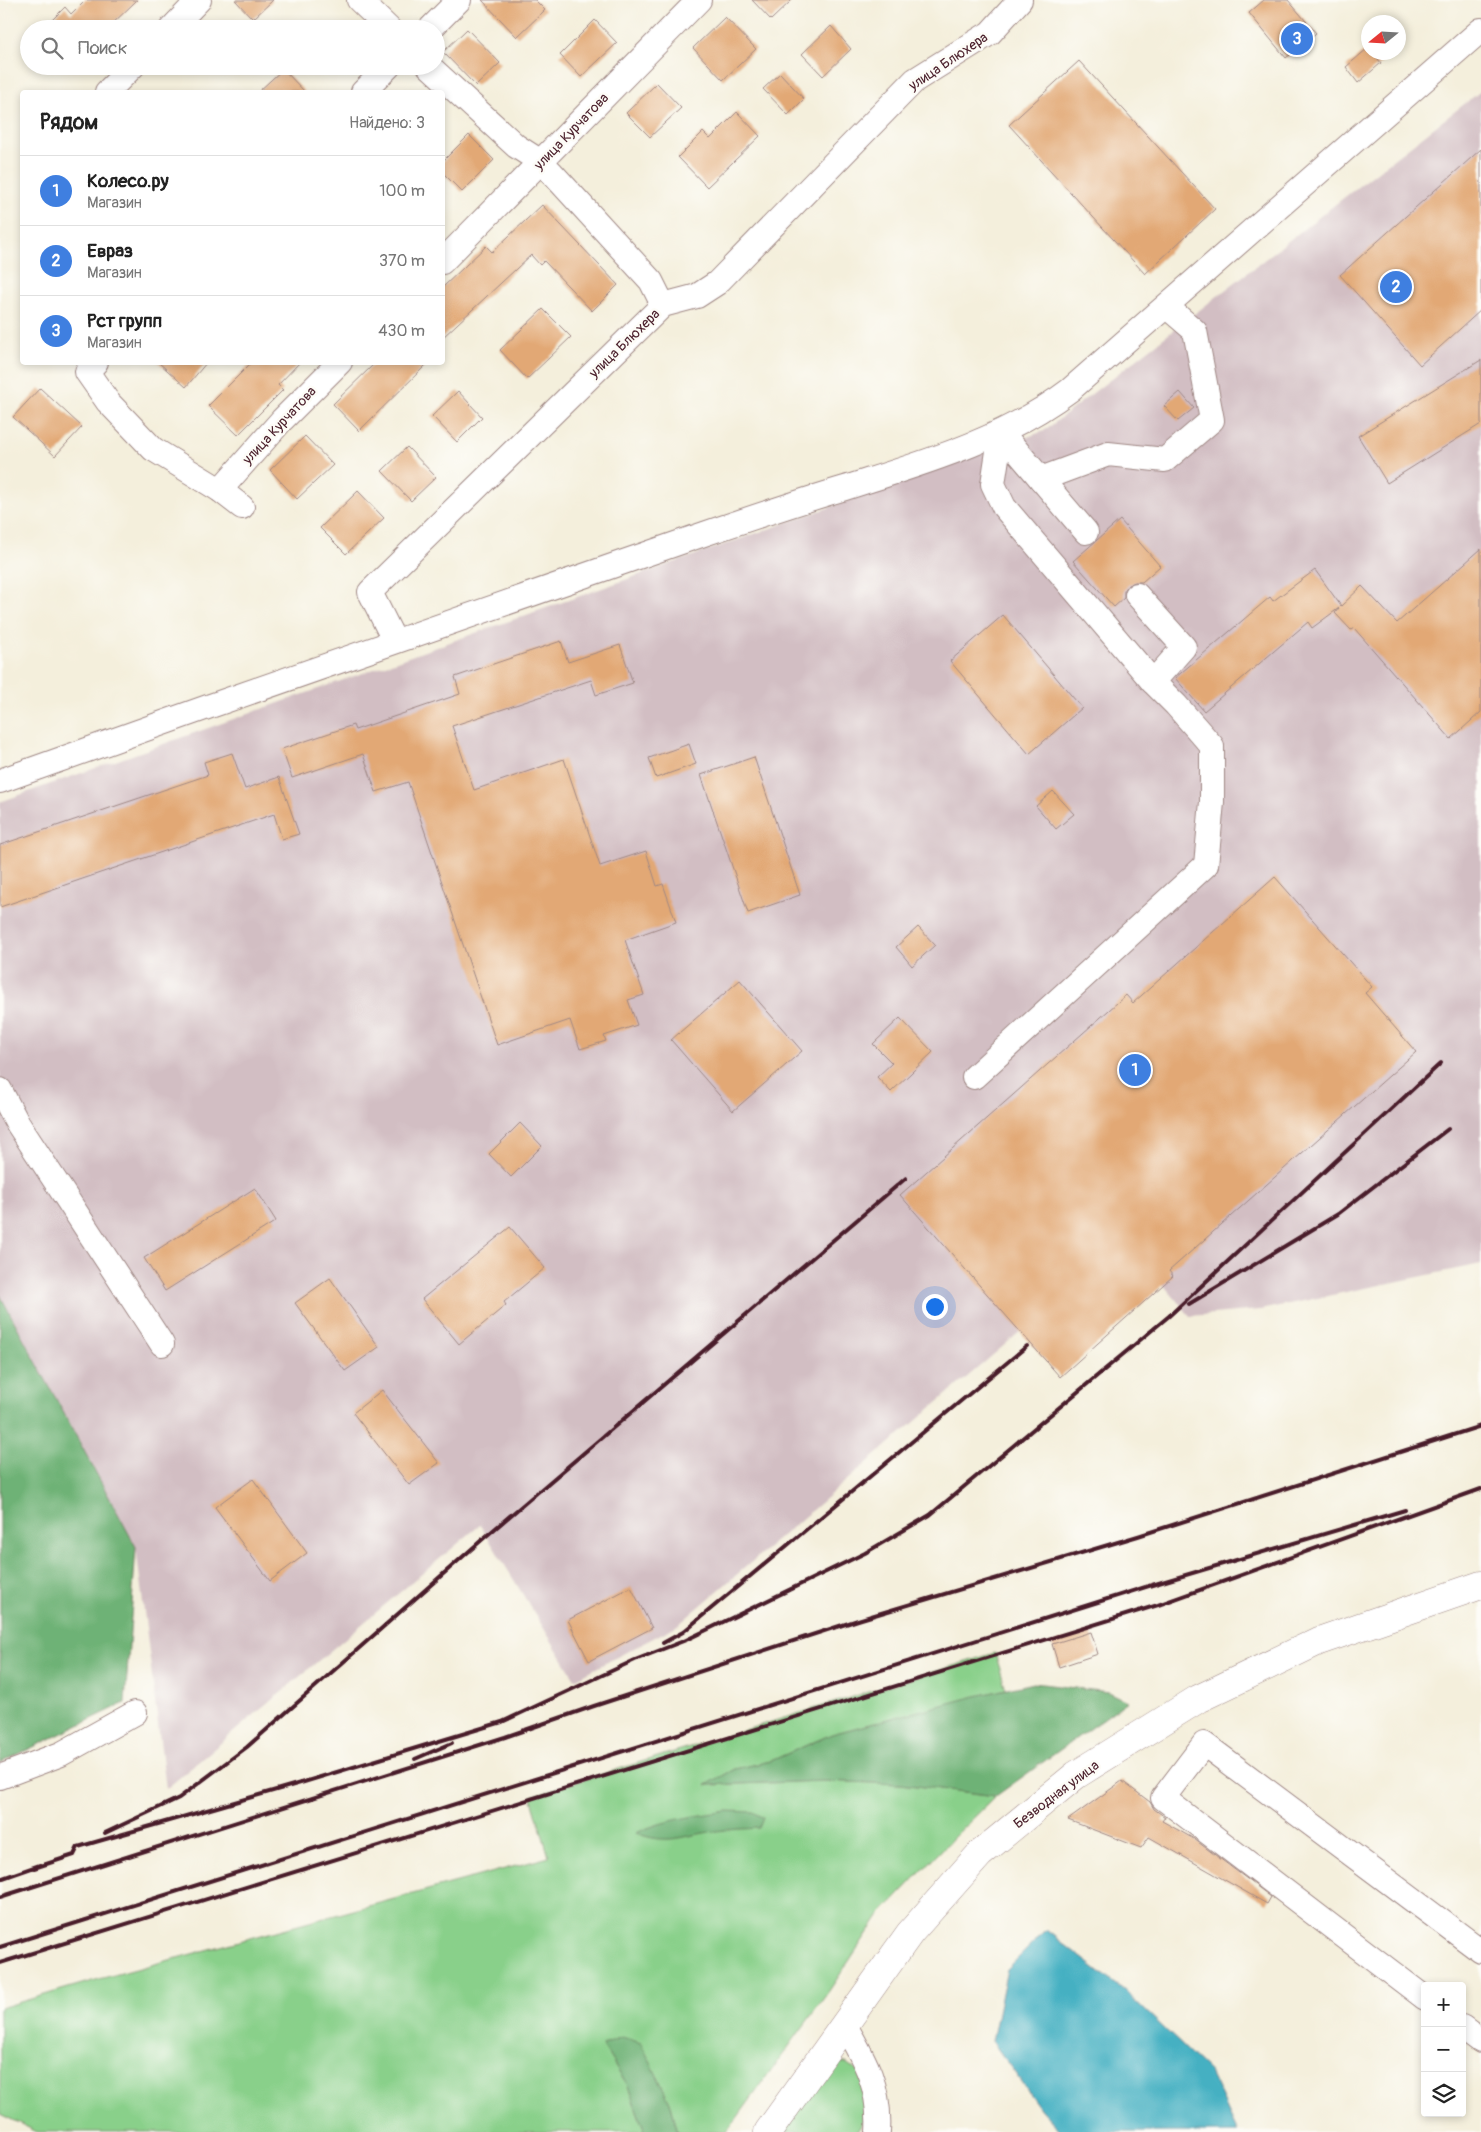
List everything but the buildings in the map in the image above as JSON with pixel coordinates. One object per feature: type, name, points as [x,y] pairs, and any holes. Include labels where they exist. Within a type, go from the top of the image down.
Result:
[{"type":"main road","name":"Безводная улица","points":[[768,2132],[910,1934],[980,1854],[1076,1775],[1198,1699],[1319,1641],[1481,1585]]},
{"type":"street","points":[[180,20],[200,0]]},
{"type":"street","points":[[360,0],[380,20]]},
{"type":"street","points":[[439,20],[459,0]]},
{"type":"street","name":"улица Курчатова","points":[[445,259],[699,0]]},
{"type":"street","name":"улица Блюхера","points":[[394,640],[370,592],[663,304],[697,296],[717,283],[915,80],[990,33],[1020,0]]},
{"type":"street","points":[[0,781],[394,640],[796,503],[956,451],[1001,432],[1045,409],[1166,307],[1481,30]]},
{"type":"street","points":[[109,90],[124,75]]},
{"type":"street","points":[[365,90],[380,75]]},
{"type":"street","points":[[439,75],[516,146],[540,162],[651,282],[663,304]]},
{"type":"street","points":[[1041,479],[1108,454],[1165,460],[1212,420],[1195,331],[1166,307]]},
{"type":"street","name":"улица Курчатова","points":[[220,490],[282,420],[337,365]]},
{"type":"street","points":[[92,367],[108,402],[153,449],[220,490],[242,507]]},
{"type":"street","points":[[1001,432],[1086,532]]},
{"type":"street","points":[[974,1077],[1206,865],[1212,802],[1212,746],[1176,705],[1152,682],[1004,508],[993,484],[1001,432]]},
{"type":"street","points":[[1137,595],[1184,647],[1152,682]]},
{"type":"street","points":[[0,1090],[18,1124],[162,1344]]},
{"type":"street","points":[[0,1777],[61,1754],[135,1713]]},
{"type":"street","points":[[1421,1995],[1163,1798],[1204,1744],[1481,1951]]},
{"type":"street","points":[[844,2024],[867,2065],[880,2110],[878,2132]]},
{"type":"street","points":[[1466,2030],[1481,2041]]},
{"type":"shaded area","points":[[1481,91],[1481,1264],[1260,1310],[1190,1316],[1126,1241],[678,1625],[575,1679],[480,1525],[166,1789],[136,1547],[0,1295],[0,802],[1044,431]]},
{"type":"green space","points":[[0,1295],[136,1547],[125,1703],[0,1763]]},
{"type":"green space","points":[[995,1653],[1006,1689],[832,1734],[771,1761],[735,1769],[707,1785],[823,1781],[901,1784],[996,1796],[879,1916],[829,1991],[727,2132],[678,2132],[670,2102],[622,2037],[602,2045],[627,2084],[645,2132],[37,2132],[0,2114],[0,2008],[92,1981],[549,1857],[531,1796]]},
{"type":"green space","points":[[1034,1683],[1109,1692],[1128,1701],[996,1796],[901,1784],[823,1781],[706,1785],[735,1769],[771,1761],[832,1734],[976,1696]]},
{"type":"green space","points":[[727,1811],[753,1812],[763,1818],[759,1828],[716,1831],[676,1838],[658,1839],[636,1833],[670,1821]]},
{"type":"green space","points":[[622,2037],[641,2043],[670,2102],[678,2132],[645,2132],[627,2084],[602,2045]]},
{"type":"green space","points":[[830,2062],[846,2063],[861,2073],[868,2114],[856,2132],[783,2132]]},
{"type":"water","points":[[1046,1930],[1125,1991],[1210,2072],[1238,2132],[1062,2132],[1041,2110],[992,2041],[1007,1969]]},
{"type":"railway","points":[[34,1868],[74,1855],[78,1847],[304,1782],[502,1722],[635,1660],[686,1640],[865,1553],[930,1515],[1169,1316],[1441,1063]]},
{"type":"railway","points":[[1189,1304],[1338,1214],[1448,1129]]},
{"type":"railway","points":[[105,1833],[179,1798],[247,1747],[484,1538],[906,1178]]},
{"type":"railway","points":[[663,1643],[683,1632],[1027,1346]]},
{"type":"railway","points":[[0,1897],[505,1737],[858,1620],[1138,1536],[1481,1426]]},
{"type":"railway","points":[[0,1963],[1158,1605],[1481,1489]]},
{"type":"railway","points":[[0,1947],[1152,1585],[1405,1510]]},
{"type":"railway","points":[[415,1759],[452,1743]]},
{"type":"railway","points":[[0,1879],[40,1865]]},
{"type":"place","name":"Рст групп","points":[[1297,39]]},
{"type":"place","name":"Евраз","points":[[1396,287]]},
{"type":"place","name":"Колесо.ру","points":[[1135,1070]]}]
